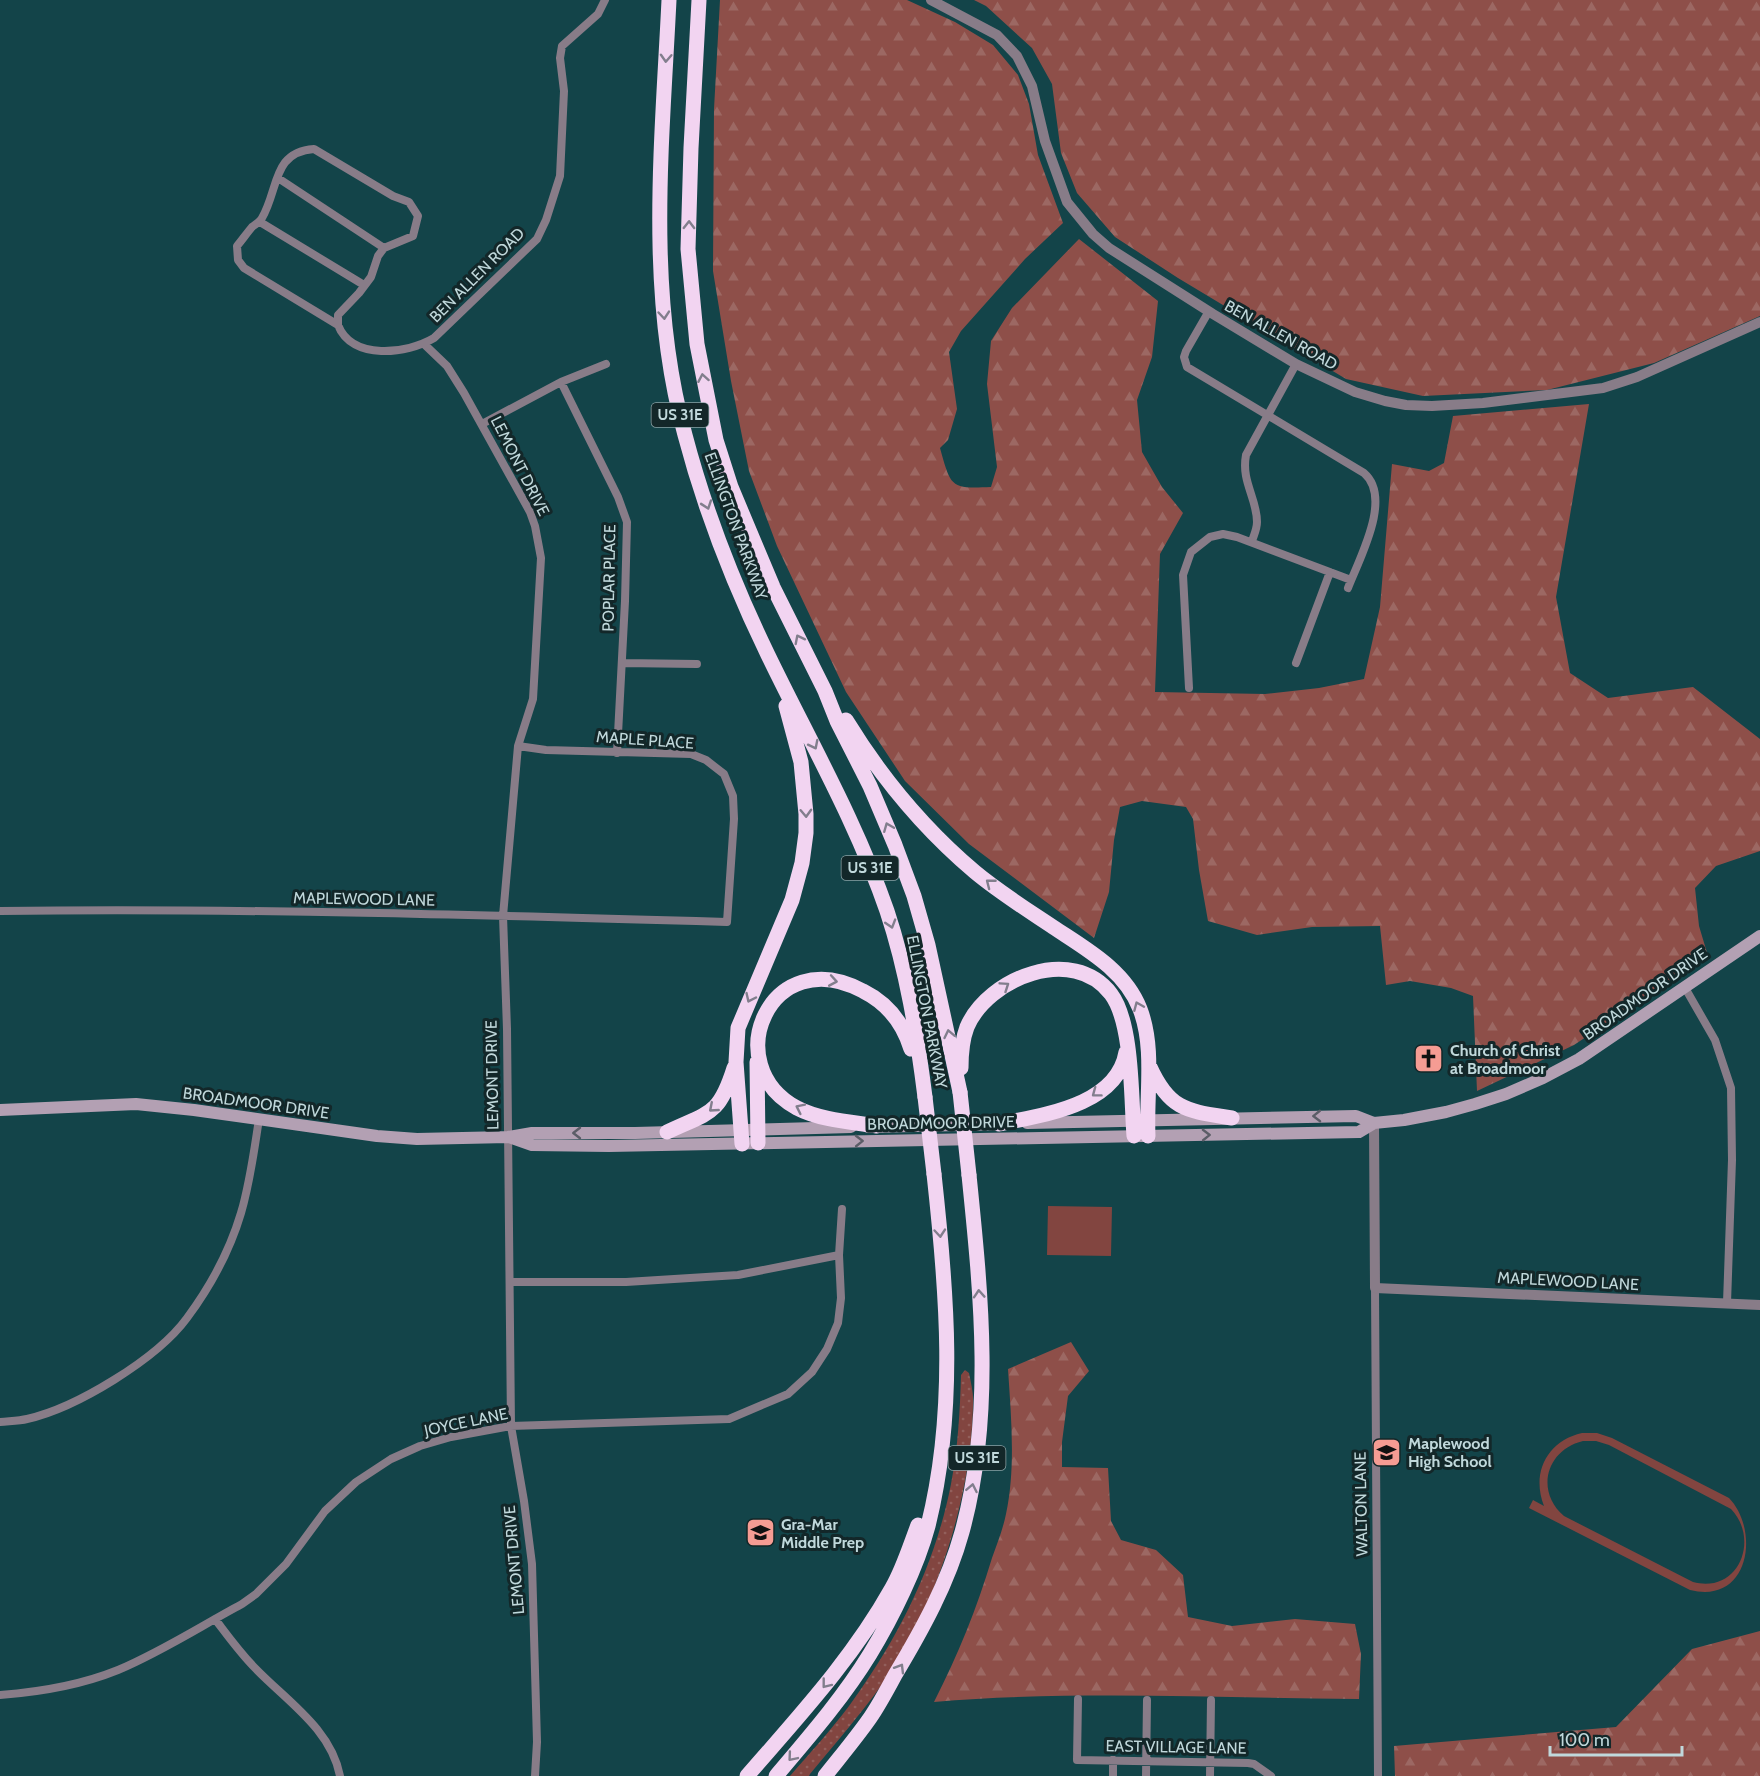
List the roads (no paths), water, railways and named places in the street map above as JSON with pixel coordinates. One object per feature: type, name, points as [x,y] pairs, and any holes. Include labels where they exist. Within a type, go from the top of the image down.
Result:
[{"type":"highway","name":"ELLINGTON PARKWAY","points":[[669,0],[659,257],[668,354],[684,434],[728,566],[768,655],[835,786],[886,909],[900,952],[925,1097],[947,1310],[948,1367],[943,1445],[927,1527],[903,1592],[855,1678],[776,1776]]},
{"type":"highway","name":"ELLINGTON PARKWAY","points":[[699,1],[690,148],[688,249],[697,344],[716,440],[731,487],[773,587],[879,805],[914,896],[936,975],[960,1092],[979,1293],[981,1427],[973,1485],[959,1540],[936,1599],[913,1646],[870,1718],[825,1776]]},
{"type":"highway","points":[[741,1137],[736,1062],[738,1028],[790,907],[802,863],[806,834],[801,762],[794,730],[768,655]]},
{"type":"highway","points":[[825,691],[840,709],[884,777],[934,834],[975,872],[1101,960],[1129,987],[1141,1011],[1146,1036],[1148,1063],[1141,1128]]},
{"type":"highway","points":[[960,1092],[961,1056],[968,1027],[983,1004],[993,995],[1011,982],[1030,974],[1061,969],[1081,974],[1103,985],[1122,1013],[1127,1035],[1125,1058],[1112,1081],[1091,1098],[1061,1110],[999,1124]]},
{"type":"highway","points":[[758,1136],[759,1031],[769,1006],[787,988],[812,979],[836,980],[848,984],[880,1002],[901,1024],[925,1097]]},
{"type":"highway","points":[[758,1044],[761,1066],[770,1084],[788,1102],[809,1113],[877,1126]]},
{"type":"highway","points":[[1127,1046],[1141,1128]]},
{"type":"highway","points":[[667,1132],[700,1118],[718,1105],[726,1093],[736,1062]]},
{"type":"highway","points":[[1148,1063],[1157,1084],[1176,1104],[1191,1112],[1232,1118]]},
{"type":"highway","points":[[747,1776],[820,1693],[855,1647],[893,1587],[920,1521],[943,1445]]},
{"type":"highway","points":[[839,1776],[870,1718]]},
{"type":"main road","name":"BROADMOOR DRIVE","points":[[508,1137],[532,1145],[741,1137],[877,1126],[999,1124],[1359,1132],[1374,1123],[1446,1112],[1506,1094],[1534,1082],[1579,1059],[1760,936]]},
{"type":"main road","name":"BROADMOOR DRIVE","points":[[0,1110],[136,1104],[377,1136],[445,1139],[508,1137],[532,1133],[667,1132],[741,1137]]},
{"type":"main road","name":"BROADMOOR DRIVE","points":[[758,1136],[1141,1128],[1232,1118],[1356,1116],[1374,1123]]},
{"type":"street","name":"BEN ALLEN ROAD","points":[[260,222],[237,246],[238,260],[244,268],[338,325],[347,339],[363,349],[388,351],[424,345],[434,339],[537,239],[546,220],[560,176],[564,91],[561,46],[598,14],[605,0]]},
{"type":"street","name":"BEN ALLEN ROAD","points":[[931,0],[997,35],[1017,56],[1032,86],[1054,170],[1067,202],[1079,219],[1109,248],[1296,364],[1355,392],[1386,401],[1415,405],[1483,404],[1561,394],[1626,382],[1760,321]]},
{"type":"street","points":[[338,325],[338,315],[371,277],[378,256],[384,248],[413,236],[418,216],[409,202],[393,196],[314,149],[304,150],[290,156],[281,167],[260,222],[364,285]]},
{"type":"street","points":[[278,178],[384,248]]},
{"type":"street","points":[[1189,687],[1183,575],[1191,552],[1210,537],[1223,534],[1252,541],[1330,572],[1349,584],[1376,510],[1376,493],[1372,482],[1364,473],[1188,368],[1184,363],[1186,351],[1209,311]]},
{"type":"street","name":"LEMONT DRIVE","points":[[424,345],[447,366],[482,424],[530,512],[541,558],[532,699],[518,746],[503,916],[511,1282],[511,1426],[532,1564],[537,1742],[535,1776]]},
{"type":"street","points":[[482,424],[561,382],[606,364]]},
{"type":"street","points":[[1252,541],[1257,524],[1245,478],[1244,466],[1248,449],[1296,364]]},
{"type":"street","name":"POPLAR PLACE","points":[[561,382],[618,497],[627,522],[617,753]]},
{"type":"street","points":[[1296,663],[1330,572]]},
{"type":"street","points":[[622,663],[697,664]]},
{"type":"street","name":"MAPLE PLACE","points":[[518,746],[546,750],[690,754],[706,760],[724,774],[733,796],[734,819],[727,922]]},
{"type":"street","name":"MAPLEWOOD LANE","points":[[0,911],[96,909],[727,922]]},
{"type":"street","points":[[1684,986],[1715,1040],[1731,1088],[1732,1160],[1727,1304]]},
{"type":"street","points":[[0,1422],[27,1419],[64,1406],[105,1386],[150,1355],[186,1320],[212,1280],[230,1244],[250,1174],[259,1119]]},
{"type":"street","name":"WALTON LANE","points":[[1374,1123],[1378,1776]]},
{"type":"street","name":"JOYCE LANE","points":[[0,1695],[27,1693],[70,1684],[117,1670],[242,1605],[286,1564],[326,1510],[356,1482],[391,1459],[420,1446],[451,1437],[511,1426],[729,1419],[788,1395],[812,1372],[827,1349],[837,1323],[842,1298],[839,1255],[842,1209]]},
{"type":"street","points":[[511,1282],[626,1282],[738,1275],[839,1255]]},
{"type":"street","name":"MAPLEWOOD LANE","points":[[1375,1288],[1760,1305]]},
{"type":"street","points":[[215,1618],[246,1659],[307,1717],[326,1741],[338,1766],[340,1776]]},
{"type":"street","name":"EAST VILLAGE LANE","points":[[1078,1699],[1077,1760],[1254,1764],[1271,1776]]},
{"type":"street","points":[[1146,1776],[1147,1700]]},
{"type":"street","points":[[1210,1700],[1210,1776]]},
{"type":"street","points":[[1113,1760],[1113,1776]]},
{"type":"place","name":"Church of Christ at Broadmoor","points":[[1429,1059]]},
{"type":"place","name":"Maplewood High School","points":[[1387,1452]]},
{"type":"place","name":"Gra-Mar Middle Prep","points":[[760,1533]]}]
